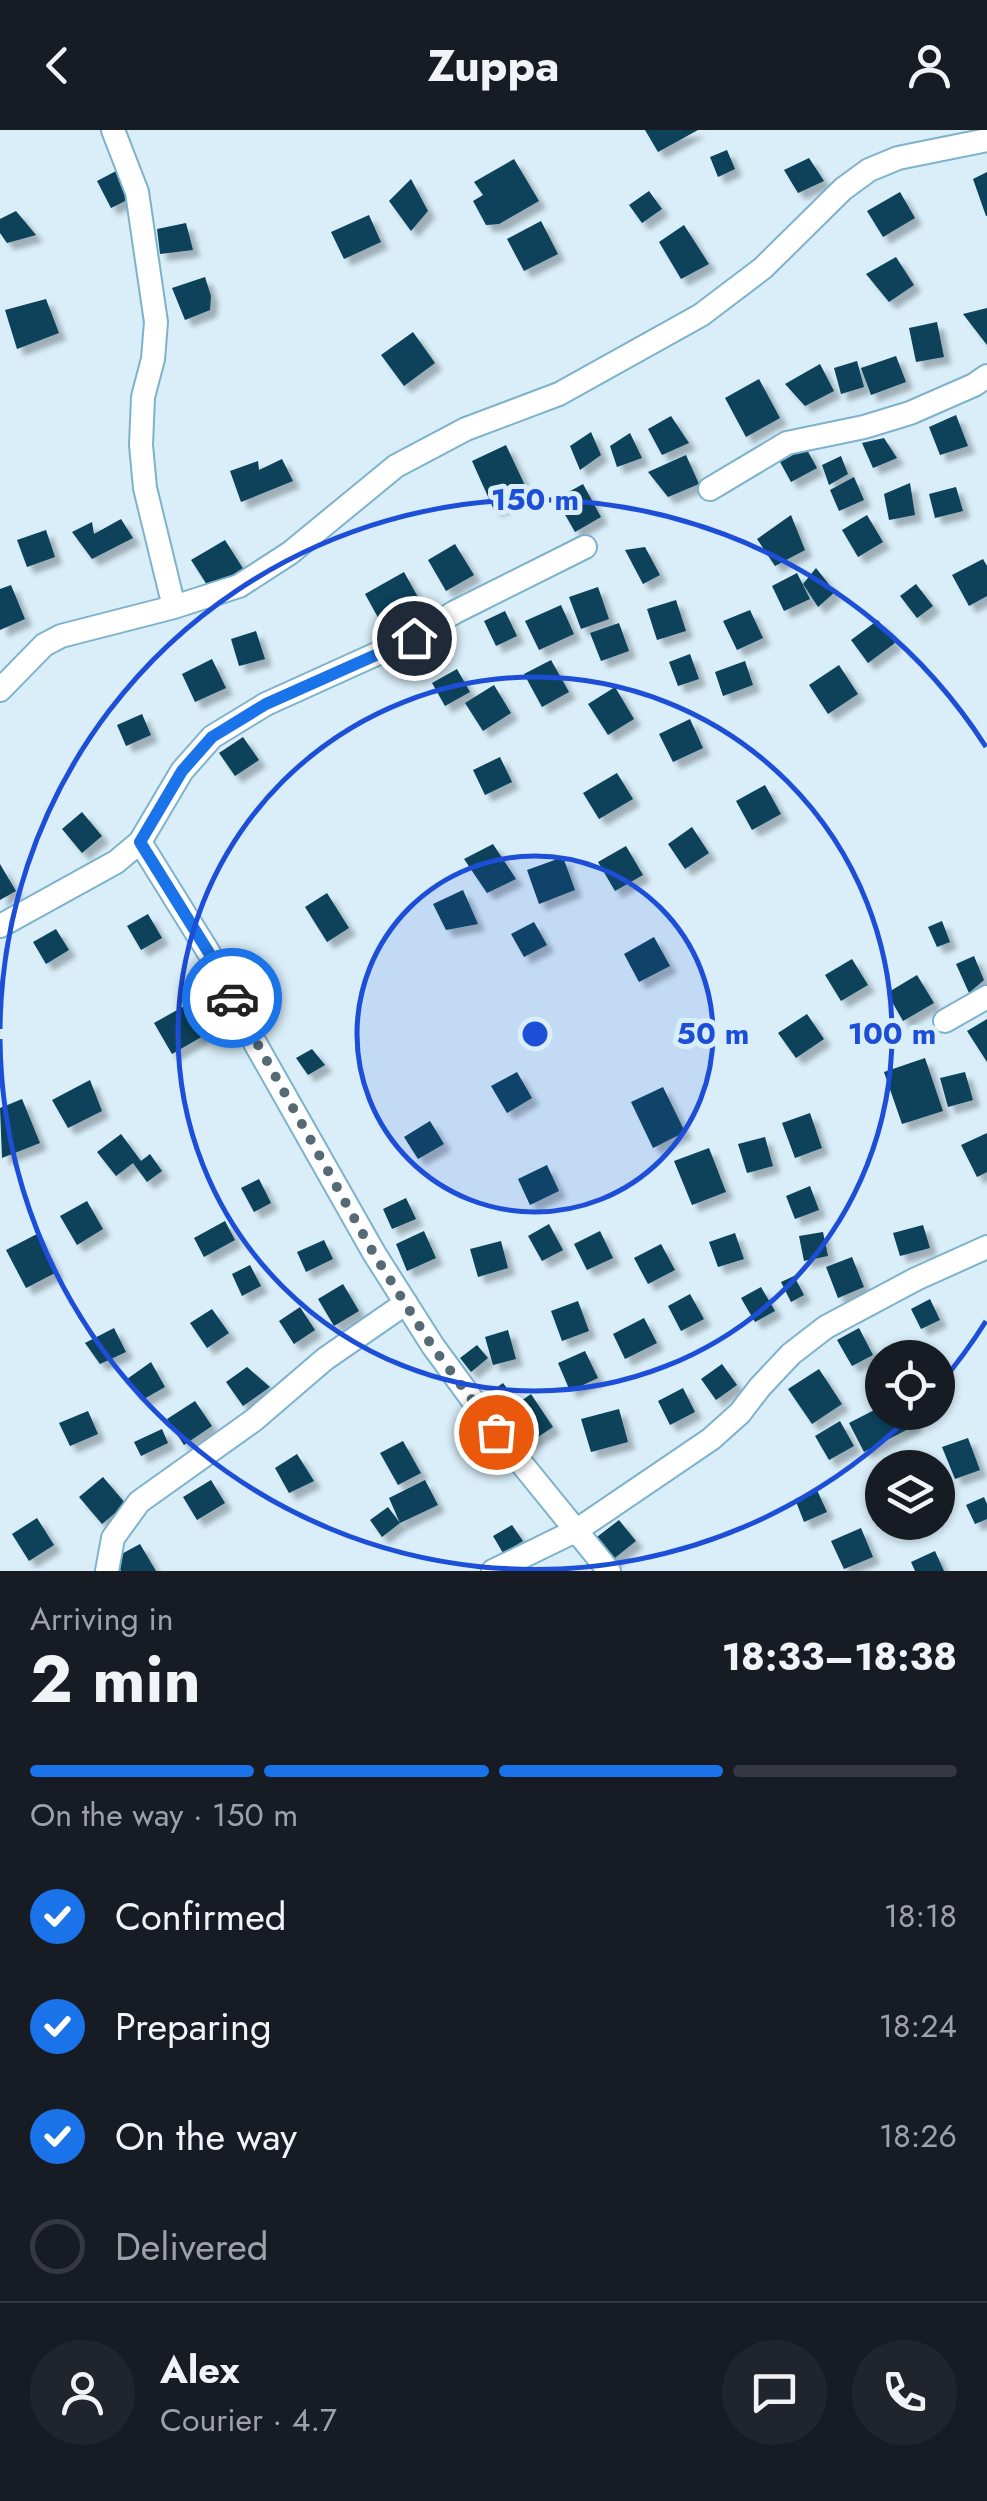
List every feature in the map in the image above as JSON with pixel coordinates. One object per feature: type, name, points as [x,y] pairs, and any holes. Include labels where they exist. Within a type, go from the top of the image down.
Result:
[{"type":"street","points":[[113,130],[136,192],[156,322],[153,359],[143,398],[141,445],[144,488],[174,608]]},
{"type":"street","points":[[0,690],[44,646],[61,636],[174,608],[239,586],[290,554],[396,466],[466,428],[559,394],[702,314],[763,268],[843,189],[868,170],[898,158],[987,140]]},
{"type":"street","points":[[710,489],[787,443],[910,413],[987,376]]},
{"type":"street","points":[[0,926],[116,862],[140,842],[182,771],[212,737],[266,704],[414,638],[454,612],[585,547]]},
{"type":"street","points":[[140,842],[209,953],[374,1254],[432,1346],[609,1571]]},
{"type":"street","points":[[945,1021],[987,997]]},
{"type":"street","points":[[493,1571],[578,1530],[711,1439],[740,1413],[791,1354],[826,1327],[916,1278],[987,1247]]},
{"type":"street","points":[[107,1571],[113,1538],[139,1502],[406,1303]]},
{"type":"building","points":[[645,130],[698,130],[658,152]]},
{"type":"building","points":[[727,150],[735,169],[718,177],[710,157]]},
{"type":"building","points":[[809,158],[824,181],[798,193],[784,170]]},
{"type":"building","points":[[514,159],[539,201],[499,224],[486,225],[473,201],[483,195],[474,182]]},
{"type":"building","points":[[118,170],[133,197],[111,208],[97,181]]},
{"type":"building","points":[[987,172],[987,216],[986,216],[973,179]]},
{"type":"building","points":[[411,179],[428,211],[411,231],[389,201]]},
{"type":"building","points":[[649,191],[662,209],[642,223],[629,205]]},
{"type":"building","points":[[900,192],[915,218],[883,237],[867,211]]},
{"type":"building","points":[[16,211],[36,235],[7,243],[0,233],[0,219]]},
{"type":"building","points":[[369,215],[381,242],[344,259],[331,232]]},
{"type":"building","points":[[541,221],[558,254],[524,271],[507,239]]},
{"type":"building","points":[[186,223],[193,250],[160,254],[157,229]]},
{"type":"building","points":[[684,225],[709,264],[681,279],[659,242]]},
{"type":"building","points":[[896,257],[914,285],[889,302],[866,274]]},
{"type":"building","points":[[205,277],[211,296],[210,310],[185,320],[172,288]]},
{"type":"building","points":[[46,299],[59,333],[17,349],[5,310]]},
{"type":"building","points":[[987,308],[987,345],[963,314]]},
{"type":"building","points":[[937,322],[944,357],[916,362],[909,328]]},
{"type":"building","points":[[413,332],[435,363],[404,386],[381,355]]},
{"type":"building","points":[[896,356],[906,382],[871,395],[861,368]]},
{"type":"building","points":[[857,361],[864,387],[841,394],[834,368]]},
{"type":"building","points":[[820,364],[834,391],[805,406],[785,384]]},
{"type":"building","points":[[759,379],[780,418],[746,437],[725,398]]},
{"type":"building","points":[[956,415],[968,446],[940,455],[929,427]]},
{"type":"building","points":[[671,416],[689,443],[662,455],[648,429]]},
{"type":"building","points":[[591,432],[601,455],[580,470],[570,446]]},
{"type":"building","points":[[630,433],[642,458],[617,467],[610,446]]},
{"type":"building","points":[[884,438],[897,458],[873,468],[862,443]]},
{"type":"building","points":[[506,445],[529,494],[494,510],[472,461]]},
{"type":"building","points":[[806,448],[817,468],[791,482],[780,462]]},
{"type":"building","points":[[686,455],[699,484],[668,497],[648,472]]},
{"type":"building","points":[[841,456],[848,474],[829,485],[822,465]]},
{"type":"building","points":[[282,459],[293,481],[241,502],[230,471],[258,461],[259,470]]},
{"type":"building","points":[[854,477],[864,500],[839,511],[830,490]]},
{"type":"building","points":[[910,483],[915,515],[889,520],[884,494]]},
{"type":"building","points":[[583,484],[601,517],[575,532],[556,499]]},
{"type":"building","points":[[956,487],[963,511],[935,518],[929,494]]},
{"type":"building","points":[[791,515],[805,550],[775,566],[757,539]]},
{"type":"building","points":[[867,515],[883,542],[858,557],[842,530]]},
{"type":"building","points":[[121,519],[133,538],[92,559],[72,532],[92,522],[94,534]]},
{"type":"building","points":[[46,530],[55,557],[27,567],[17,540]]},
{"type":"building","points":[[225,540],[244,570],[211,591],[191,560]]},
{"type":"building","points":[[455,544],[474,575],[446,591],[428,560]]},
{"type":"building","points":[[645,547],[660,575],[643,584],[625,550]]},
{"type":"building","points":[[983,559],[987,566],[987,596],[969,606],[952,575]]},
{"type":"building","points":[[816,568],[835,592],[818,607],[803,584]]},
{"type":"building","points":[[404,572],[419,599],[405,607],[417,627],[391,641],[365,594]]},
{"type":"building","points":[[797,573],[810,599],[784,611],[772,586]]},
{"type":"building","points":[[916,584],[933,606],[917,618],[900,596]]},
{"type":"building","points":[[11,585],[25,619],[0,630],[0,589]]},
{"type":"building","points":[[598,587],[609,619],[581,629],[569,597]]},
{"type":"building","points":[[676,600],[686,631],[657,640],[647,609]]},
{"type":"building","points":[[561,605],[574,634],[539,650],[525,621]]},
{"type":"building","points":[[750,610],[763,638],[737,650],[723,621]]},
{"type":"building","points":[[505,611],[517,636],[496,646],[484,621]]},
{"type":"building","points":[[878,620],[895,643],[868,663],[851,640]]},
{"type":"building","points":[[619,623],[629,651],[601,661],[590,633]]},
{"type":"building","points":[[256,631],[265,659],[239,666],[231,639]]},
{"type":"building","points":[[690,654],[699,679],[678,686],[669,662]]},
{"type":"building","points":[[212,659],[226,688],[195,702],[182,674]]},
{"type":"building","points":[[551,660],[569,692],[542,707],[524,674]]},
{"type":"building","points":[[745,661],[753,685],[723,696],[715,672]]},
{"type":"building","points":[[839,665],[858,694],[828,714],[809,685]]},
{"type":"building","points":[[457,669],[470,692],[445,706],[432,683]]},
{"type":"building","points":[[494,685],[511,713],[483,731],[465,703]]},
{"type":"building","points":[[615,687],[634,719],[608,735],[588,704]]},
{"type":"building","points":[[142,714],[151,735],[126,746],[117,725]]},
{"type":"building","points":[[690,719],[703,748],[673,762],[659,734]]},
{"type":"building","points":[[243,737],[259,760],[235,776],[219,753]]},
{"type":"building","points":[[500,757],[512,782],[485,795],[473,770]]},
{"type":"building","points":[[617,773],[633,799],[599,819],[583,793]]},
{"type":"building","points":[[765,785],[781,814],[752,830],[736,801]]},
{"type":"building","points":[[82,812],[102,836],[82,853],[62,829]]},
{"type":"building","points":[[692,827],[709,853],[685,869],[668,844]]},
{"type":"building","points":[[493,844],[516,879],[487,893],[464,859]]},
{"type":"building","points":[[626,846],[643,875],[615,891],[598,862]]},
{"type":"building","points":[[563,857],[575,890],[539,904],[527,870]]},
{"type":"building","points":[[0,864],[16,891],[0,900]]},
{"type":"building","points":[[463,890],[478,924],[446,930],[433,904]]},
{"type":"building","points":[[327,893],[349,928],[327,942],[305,907]]},
{"type":"building","points":[[148,914],[162,938],[141,950],[127,926]]},
{"type":"building","points":[[942,921],[950,942],[937,947],[928,927]]},
{"type":"building","points":[[534,922],[547,945],[524,957],[511,934]]},
{"type":"building","points":[[56,929],[69,950],[46,964],[33,942]]},
{"type":"building","points":[[654,937],[670,966],[639,982],[624,954]]},
{"type":"building","points":[[974,956],[984,980],[969,993],[956,964]]},
{"type":"building","points":[[852,959],[868,985],[841,1001],[825,975]]},
{"type":"building","points":[[917,975],[934,1003],[903,1021],[887,993]]},
{"type":"building","points":[[186,1005],[203,1036],[172,1054],[154,1023]]},
{"type":"building","points":[[807,1014],[824,1039],[796,1058],[778,1033]]},
{"type":"building","points":[[987,1019],[987,1062],[967,1031]]},
{"type":"building","points":[[312,1049],[325,1065],[308,1075],[296,1058]]},
{"type":"building","points":[[925,1058],[943,1111],[902,1124],[884,1072]]},
{"type":"building","points":[[517,1072],[532,1098],[507,1113],[491,1086]]},
{"type":"building","points":[[965,1072],[973,1100],[948,1107],[940,1078]]},
{"type":"building","points":[[90,1080],[102,1111],[68,1128],[52,1100]]},
{"type":"building","points":[[663,1087],[685,1132],[653,1148],[631,1102]]},
{"type":"building","points":[[22,1099],[40,1143],[2,1158],[0,1108]]},
{"type":"building","points":[[810,1113],[822,1148],[795,1158],[782,1123]]},
{"type":"building","points":[[430,1121],[444,1144],[418,1159],[404,1137]]},
{"type":"building","points":[[987,1133],[987,1172],[977,1177],[961,1145]]},
{"type":"building","points":[[121,1134],[141,1161],[150,1154],[162,1171],[147,1182],[133,1163],[116,1176],[97,1152]]},
{"type":"building","points":[[765,1137],[773,1166],[747,1173],[738,1144]]},
{"type":"building","points":[[709,1148],[726,1192],[692,1205],[674,1161]]},
{"type":"building","points":[[547,1165],[559,1191],[530,1205],[518,1179]]},
{"type":"building","points":[[259,1179],[271,1203],[254,1212],[241,1188]]},
{"type":"building","points":[[810,1186],[819,1210],[795,1219],[786,1196]]},
{"type":"building","points":[[406,1198],[416,1219],[392,1229],[383,1209]]},
{"type":"building","points":[[87,1201],[103,1229],[77,1245],[60,1216]]},
{"type":"building","points":[[225,1221],[235,1240],[204,1257],[194,1238]]},
{"type":"building","points":[[549,1224],[563,1250],[542,1261],[528,1236]]},
{"type":"building","points":[[923,1225],[930,1248],[900,1256],[893,1233]]},
{"type":"building","points":[[424,1231],[436,1258],[407,1271],[396,1244]]},
{"type":"building","points":[[600,1231],[613,1258],[587,1270],[574,1244]]},
{"type":"building","points":[[823,1232],[828,1256],[804,1261],[799,1236]]},
{"type":"building","points":[[735,1233],[744,1259],[718,1267],[709,1242]]},
{"type":"building","points":[[37,1234],[57,1272],[26,1288],[6,1250]]},
{"type":"building","points":[[324,1240],[333,1259],[306,1272],[297,1252]]},
{"type":"building","points":[[501,1241],[508,1268],[478,1277],[470,1249]]},
{"type":"building","points":[[661,1244],[675,1270],[648,1284],[634,1258]]},
{"type":"building","points":[[852,1257],[864,1287],[838,1298],[826,1267]]},
{"type":"building","points":[[250,1265],[261,1286],[242,1296],[232,1274]]},
{"type":"building","points":[[794,1276],[804,1295],[791,1302],[781,1282]]},
{"type":"building","points":[[343,1284],[359,1311],[334,1326],[318,1299]]},
{"type":"building","points":[[761,1287],[775,1311],[755,1322],[741,1298]]},
{"type":"building","points":[[690,1294],[704,1319],[681,1331],[668,1306]]},
{"type":"building","points":[[930,1299],[940,1320],[921,1329],[911,1309]]},
{"type":"building","points":[[578,1301],[589,1331],[562,1341],[551,1311]]},
{"type":"building","points":[[300,1307],[315,1330],[294,1344],[279,1321]]},
{"type":"building","points":[[212,1309],[229,1333],[207,1348],[190,1323]]},
{"type":"building","points":[[644,1318],[657,1343],[625,1359],[613,1334]]},
{"type":"building","points":[[114,1328],[126,1352],[100,1364],[85,1343]]},
{"type":"building","points":[[859,1328],[865,1340],[865,1359],[852,1366],[837,1340]]},
{"type":"building","points":[[508,1330],[516,1359],[493,1365],[485,1337]]},
{"type":"building","points":[[477,1345],[488,1358],[471,1372],[460,1358]]},
{"type":"building","points":[[585,1351],[598,1378],[570,1391],[558,1363]]},
{"type":"building","points":[[151,1362],[165,1387],[142,1400],[127,1379]]},
{"type":"building","points":[[722,1364],[737,1385],[716,1400],[701,1379]]},
{"type":"building","points":[[247,1367],[270,1387],[243,1406],[226,1382]]},
{"type":"building","points":[[819,1369],[842,1404],[812,1424],[788,1389]]},
{"type":"building","points":[[503,1383],[518,1403],[531,1394],[553,1427],[520,1449],[482,1398]]},
{"type":"building","points":[[683,1388],[695,1412],[670,1425],[658,1401]]},
{"type":"building","points":[[195,1401],[212,1426],[184,1445],[167,1419]]},
{"type":"building","points":[[619,1409],[628,1442],[591,1452],[581,1419]]},
{"type":"building","points":[[88,1411],[98,1434],[70,1446],[59,1423]]},
{"type":"building","points":[[865,1415],[865,1430],[906,1430],[864,1452],[849,1423]]},
{"type":"building","points":[[840,1421],[854,1446],[829,1460],[815,1436]]},
{"type":"building","points":[[162,1429],[168,1443],[141,1456],[134,1442]]},
{"type":"building","points":[[968,1438],[980,1470],[955,1479],[955,1450],[942,1447]]},
{"type":"building","points":[[403,1441],[421,1473],[398,1485],[380,1453]]},
{"type":"building","points":[[297,1454],[314,1481],[289,1493],[275,1468]]},
{"type":"building","points":[[103,1477],[126,1504],[102,1524],[79,1497]]},
{"type":"building","points":[[211,1480],[225,1503],[197,1520],[183,1497]]},
{"type":"building","points":[[425,1480],[438,1505],[400,1523],[389,1498]]},
{"type":"building","points":[[817,1490],[827,1512],[804,1522],[795,1499]]},
{"type":"building","points":[[984,1497],[987,1519],[975,1524],[966,1505]]},
{"type":"building","points":[[388,1507],[400,1523],[382,1537],[370,1520]]},
{"type":"building","points":[[37,1518],[54,1545],[29,1561],[12,1534]]},
{"type":"building","points":[[619,1520],[636,1541],[611,1561],[593,1540]]},
{"type":"building","points":[[512,1525],[523,1541],[503,1553],[493,1536]]},
{"type":"building","points":[[861,1528],[873,1557],[844,1569],[831,1541]]},
{"type":"building","points":[[140,1544],[156,1571],[121,1571],[114,1558]]},
{"type":"building","points":[[935,1551],[944,1571],[915,1571],[911,1562]]},
{"type":"way so far","points":[[232,998],[374,1254],[432,1346],[496,1432]]},
{"type":"route","points":[[232,998],[209,953],[140,842],[182,771],[212,737],[266,704],[414,638]]}]
